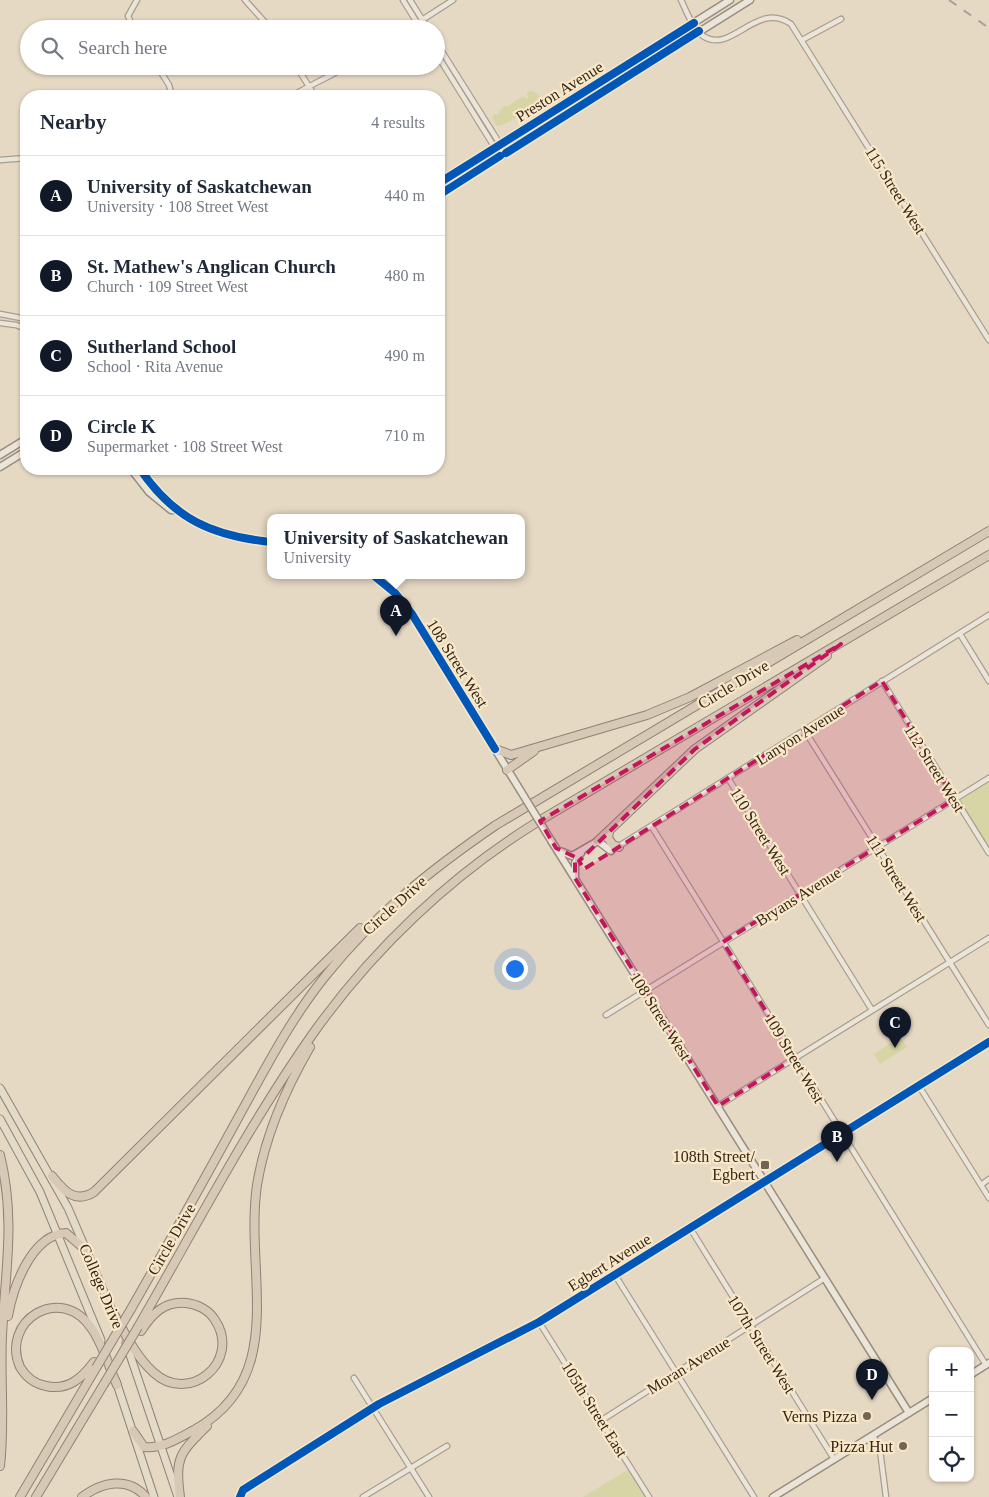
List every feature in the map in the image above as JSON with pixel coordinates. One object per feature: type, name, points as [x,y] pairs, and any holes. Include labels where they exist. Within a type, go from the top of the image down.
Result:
[{"type":"highway","name":"Circle Drive","points":[[20,1497],[95,1365],[110,1345],[131,1309],[282,1040],[336,962],[366,929],[405,893],[496,825],[989,531]]},
{"type":"highway","name":"Circle Drive","points":[[36,1497],[129,1342],[139,1329],[287,1072],[313,1034],[361,973],[455,880],[502,844],[780,677],[841,644],[989,555]]},
{"type":"highway","points":[[495,749],[512,756],[544,744],[647,715],[673,704],[844,618]]},
{"type":"highway","points":[[598,841],[695,749],[765,698],[824,659],[841,644]]},
{"type":"highway","points":[[507,770],[544,744]]},
{"type":"highway","points":[[609,832],[608,838],[613,845],[619,847]]},
{"type":"highway","points":[[52,1176],[62,1189],[72,1196],[81,1197],[94,1192],[332,954],[381,910],[405,893]]},
{"type":"highway","points":[[179,1497],[177,1476],[181,1456],[188,1445],[239,1390],[248,1371],[254,1350],[256,1316],[254,1206],[261,1163],[271,1129],[300,1064],[331,1013],[361,973]]},
{"type":"highway","points":[[0,1155],[8,1196],[10,1226],[2,1348],[3,1437],[0,1466]]},
{"type":"highway","points":[[2,1348],[14,1290],[19,1276],[37,1250],[47,1240],[58,1234],[69,1234],[87,1250]]},
{"type":"highway","points":[[111,1308],[153,1373],[171,1383],[189,1384],[206,1377],[213,1370],[222,1353],[222,1335],[219,1326],[205,1310],[189,1303],[174,1304],[161,1308],[139,1329]]},
{"type":"highway","points":[[95,1365],[75,1383],[57,1388],[39,1384],[24,1373],[18,1363],[14,1353],[15,1334],[33,1312],[49,1307],[68,1309],[77,1314],[92,1328],[117,1385]]},
{"type":"highway","points":[[133,1432],[144,1446],[160,1446],[188,1433],[218,1414]]},
{"type":"highway","points":[[82,1497],[104,1485],[119,1483],[135,1487],[146,1497]]},
{"type":"main road","name":"College Drive","points":[[0,1088],[52,1176],[87,1250],[124,1339],[179,1497]]},
{"type":"main road","name":"College Drive","points":[[0,1119],[40,1192],[98,1332],[154,1497]]},
{"type":"street","points":[[130,20],[128,16],[137,0]]},
{"type":"street","points":[[245,0],[263,20]]},
{"type":"street","points":[[403,0],[415,20]]},
{"type":"street","points":[[410,0],[423,20],[453,0]]},
{"type":"street","points":[[681,0],[699,31]]},
{"type":"street","name":"Preston Avenue","points":[[445,179],[730,0]]},
{"type":"street","name":"Preston Avenue","points":[[445,191],[750,0]]},
{"type":"street","name":"115 Street West","points":[[699,31],[703,36],[719,40],[756,18],[772,15],[788,21],[802,40],[989,340]]},
{"type":"street","points":[[802,40],[841,18]]},
{"type":"street","points":[[445,56],[497,146],[496,153],[452,186]]},
{"type":"street","points":[[445,68],[497,146]]},
{"type":"street","points":[[451,78],[457,74]]},
{"type":"street","points":[[163,75],[170,90]]},
{"type":"street","points":[[302,75],[311,90]]},
{"type":"street","points":[[302,90],[330,75]]},
{"type":"street","points":[[0,160],[20,158]]},
{"type":"street","points":[[0,314],[20,317]]},
{"type":"street","points":[[0,323],[20,328]]},
{"type":"street","points":[[0,455],[20,443]]},
{"type":"street","points":[[0,467],[20,455]]},
{"type":"street","points":[[136,475],[157,499],[171,510],[175,510],[220,533],[267,541]]},
{"type":"street","points":[[145,475],[175,510]]},
{"type":"street","name":"108 Street West","points":[[378,579],[395,593],[412,614],[507,770],[909,1413]]},
{"type":"street","name":"Lanyon Avenue","points":[[611,852],[882,681],[989,616]]},
{"type":"street","points":[[960,634],[989,680]]},
{"type":"street","name":"112 Street West","points":[[882,681],[989,853]]},
{"type":"street","name":"111 Street West","points":[[805,731],[989,1025]]},
{"type":"street","name":"110 Street West","points":[[728,778],[872,1010]]},
{"type":"street","name":"Bryans Avenue","points":[[606,1015],[989,778]]},
{"type":"street","name":"109 Street West","points":[[652,827],[987,1364]]},
{"type":"street","points":[[554,845],[567,856],[582,852],[598,841],[611,852]]},
{"type":"street","points":[[575,878],[575,863],[582,852]]},
{"type":"street","points":[[718,1106],[989,938]]},
{"type":"street","name":"Egbert Avenue","points":[[240,1497],[242,1490],[373,1408],[540,1322],[989,1042]]},
{"type":"street","points":[[919,1086],[989,1198]]},
{"type":"street","points":[[980,1185],[989,1179]]},
{"type":"street","name":"107th Street West","points":[[690,1228],[834,1460]]},
{"type":"street","points":[[615,1275],[754,1497]]},
{"type":"street","name":"Moran Avenue","points":[[602,1420],[825,1278]]},
{"type":"street","name":"105th Street East","points":[[540,1322],[650,1497]]},
{"type":"street","points":[[974,1372],[987,1364]]},
{"type":"street","points":[[354,1378],[429,1497]]},
{"type":"street","points":[[773,1497],[929,1400]]},
{"type":"street","points":[[873,1435],[880,1450],[886,1497]]},
{"type":"street","points":[[363,1497],[448,1446]]},
{"type":"highlighted area","points":[[841,644],[695,749],[579,861],[584,869],[882,681],[955,799],[723,942],[795,1058],[718,1106],[575,878],[575,857],[556,848],[540,821]]},
{"type":"shaded area","points":[[531,90],[539,94],[541,100],[520,116],[497,126],[492,118],[494,114],[497,115],[504,106],[508,106],[523,96],[528,99],[527,93]]},
{"type":"shaded area","points":[[989,778],[989,843],[984,846],[955,799]]},
{"type":"shaded area","points":[[894,1026],[907,1047],[880,1064],[874,1054],[894,1041],[888,1030]]},
{"type":"shaded area","points":[[631,1468],[649,1497],[583,1497]]},
{"type":"railway","points":[[949,0],[989,28]]},
{"type":"cycle path","points":[[445,179],[694,23]]},
{"type":"cycle path","points":[[506,153],[699,31]]},
{"type":"cycle path","points":[[445,191],[500,156]]},
{"type":"cycle path","points":[[145,475],[167,501],[196,522],[230,535],[267,541]]},
{"type":"cycle path","points":[[378,579],[395,593],[412,614],[495,749]]},
{"type":"cycle path","points":[[240,1497],[243,1490],[379,1404],[539,1322],[989,1042]]},
{"type":"place","name":"University of Saskatchewan","points":[[396,636]]},
{"type":"place","name":"Sutherland School","points":[[895,1048]]},
{"type":"place","name":"St. Mathew's Anglican Church","points":[[837,1162]]},
{"type":"place","name":"108th Street/ Egbert","points":[[765,1165]]},
{"type":"place","name":"Circle K","points":[[872,1400]]},
{"type":"place","name":"Verns Pizza","points":[[867,1416]]},
{"type":"place","name":"Pizza Hut","points":[[903,1446]]}]
